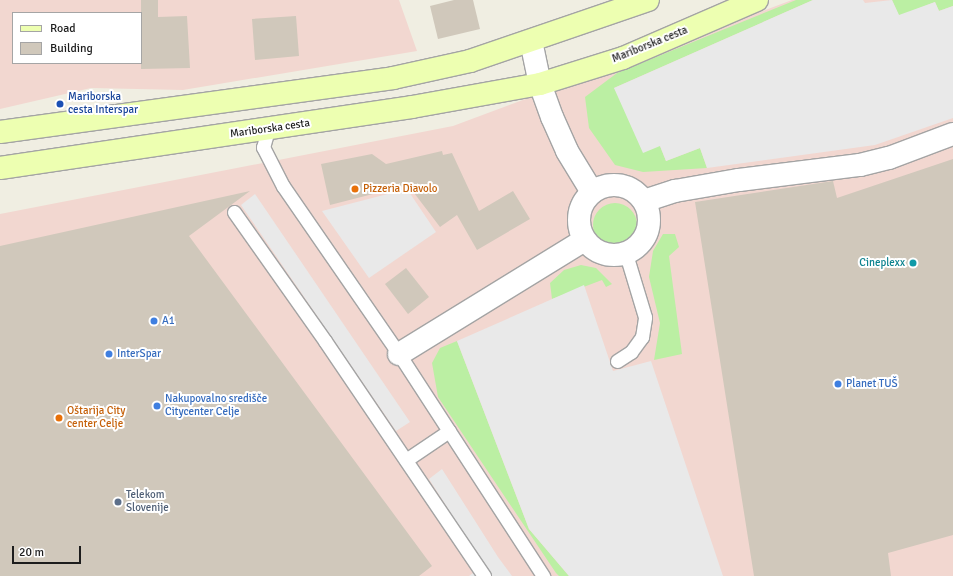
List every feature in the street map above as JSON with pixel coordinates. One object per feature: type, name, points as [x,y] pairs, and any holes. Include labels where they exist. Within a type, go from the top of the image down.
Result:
[{"type":"main road","points":[[0,132],[393,78],[470,60],[531,41],[648,0]]},
{"type":"main road","name":"Mariborska cesta","points":[[0,168],[182,139],[268,130],[540,84],[623,58],[757,0]]},
{"type":"street","points":[[531,41],[540,84],[567,151],[592,192]]},
{"type":"street","points":[[644,201],[675,191],[739,180],[860,166],[889,158],[953,134]]},
{"type":"street","points":[[612,184],[630,189],[644,201],[649,220],[642,242],[626,254],[604,254],[584,240],[578,222],[581,205],[592,192],[612,184]]},
{"type":"street","points":[[399,354],[584,240]]},
{"type":"lane","points":[[268,130],[263,147],[283,186],[399,354],[543,576]]},
{"type":"lane","points":[[234,212],[406,460],[484,576]]},
{"type":"lane","points":[[617,361],[631,352],[642,337],[644,317],[626,254]]},
{"type":"lane","points":[[406,460],[449,431]]},
{"type":"shaded area","points":[[0,0],[399,0],[417,51],[183,90],[91,88],[0,109]]},
{"type":"shaded area","points":[[792,0],[953,0],[953,576],[0,576],[0,214],[453,126]]},
{"type":"shaded area","points":[[813,0],[863,0],[865,3],[892,0],[899,15],[935,2],[939,11],[953,6],[953,118],[875,145],[707,168],[700,148],[666,161],[660,146],[643,153],[614,88]]},
{"type":"shaded area","points":[[407,189],[436,232],[369,278],[322,211]]},
{"type":"shaded area","points":[[255,194],[410,422],[396,431],[241,205]]},
{"type":"shaded area","points":[[584,285],[613,371],[651,361],[723,576],[569,576],[529,529],[457,341]]},
{"type":"shaded area","points":[[442,469],[498,557],[512,576],[469,576],[484,565],[429,479]]},
{"type":"green space","points":[[796,0],[813,0],[614,88],[660,146],[666,161],[700,148],[707,168],[643,172],[615,165],[589,128],[585,97],[617,73]]},
{"type":"green space","points":[[892,0],[953,0],[953,6],[939,11],[935,2],[899,16]]},
{"type":"green space","points":[[611,203],[619,203],[631,209],[637,221],[637,229],[631,241],[619,247],[611,247],[599,241],[593,229],[593,221],[599,209]]},
{"type":"green space","points":[[663,234],[675,234],[679,247],[669,256],[682,354],[654,360],[660,323],[649,277],[653,251]]},
{"type":"green space","points":[[581,265],[596,268],[612,284],[606,287],[602,280],[552,299],[550,283],[564,270]]},
{"type":"green space","points":[[457,341],[529,529],[569,576],[559,576],[556,573],[438,397],[432,363],[440,348]]},
{"type":"building","points":[[141,0],[158,0],[158,17],[187,16],[190,68],[141,69]]},
{"type":"building","points":[[454,0],[473,0],[480,29],[438,39],[430,6]]},
{"type":"building","points":[[296,16],[299,56],[255,60],[252,19]]},
{"type":"building","points":[[442,151],[443,155],[452,153],[479,211],[513,191],[530,219],[477,250],[457,215],[440,227],[408,185],[330,205],[321,164],[372,154],[386,164]]},
{"type":"building","name":"Planet TUŠ","points":[[953,159],[953,535],[888,553],[891,576],[754,576],[695,202],[833,181],[837,198]]},
{"type":"building","name":"Nakupovalno središče Citycenter Celje","points":[[250,191],[189,236],[432,566],[419,576],[0,576],[0,246]]},
{"type":"building","points":[[406,268],[429,297],[408,314],[385,284]]},
{"type":"place","name":"Mariborska cesta Interspar","points":[[60,104]]},
{"type":"place","name":"Pizzeria Diavolo","points":[[355,189]]},
{"type":"place","name":"Cineplexx","points":[[913,263]]},
{"type":"place","name":"A1","points":[[154,321]]},
{"type":"place","name":"InterSpar","points":[[109,354]]},
{"type":"place","name":"Planet TUŠ","points":[[838,384]]},
{"type":"place","name":"Nakupovalno središče Citycenter Celje","points":[[157,406]]},
{"type":"place","name":"Oštarija City center Celje","points":[[59,418]]},
{"type":"place","name":"Telekom Slovenije","points":[[118,502]]}]
